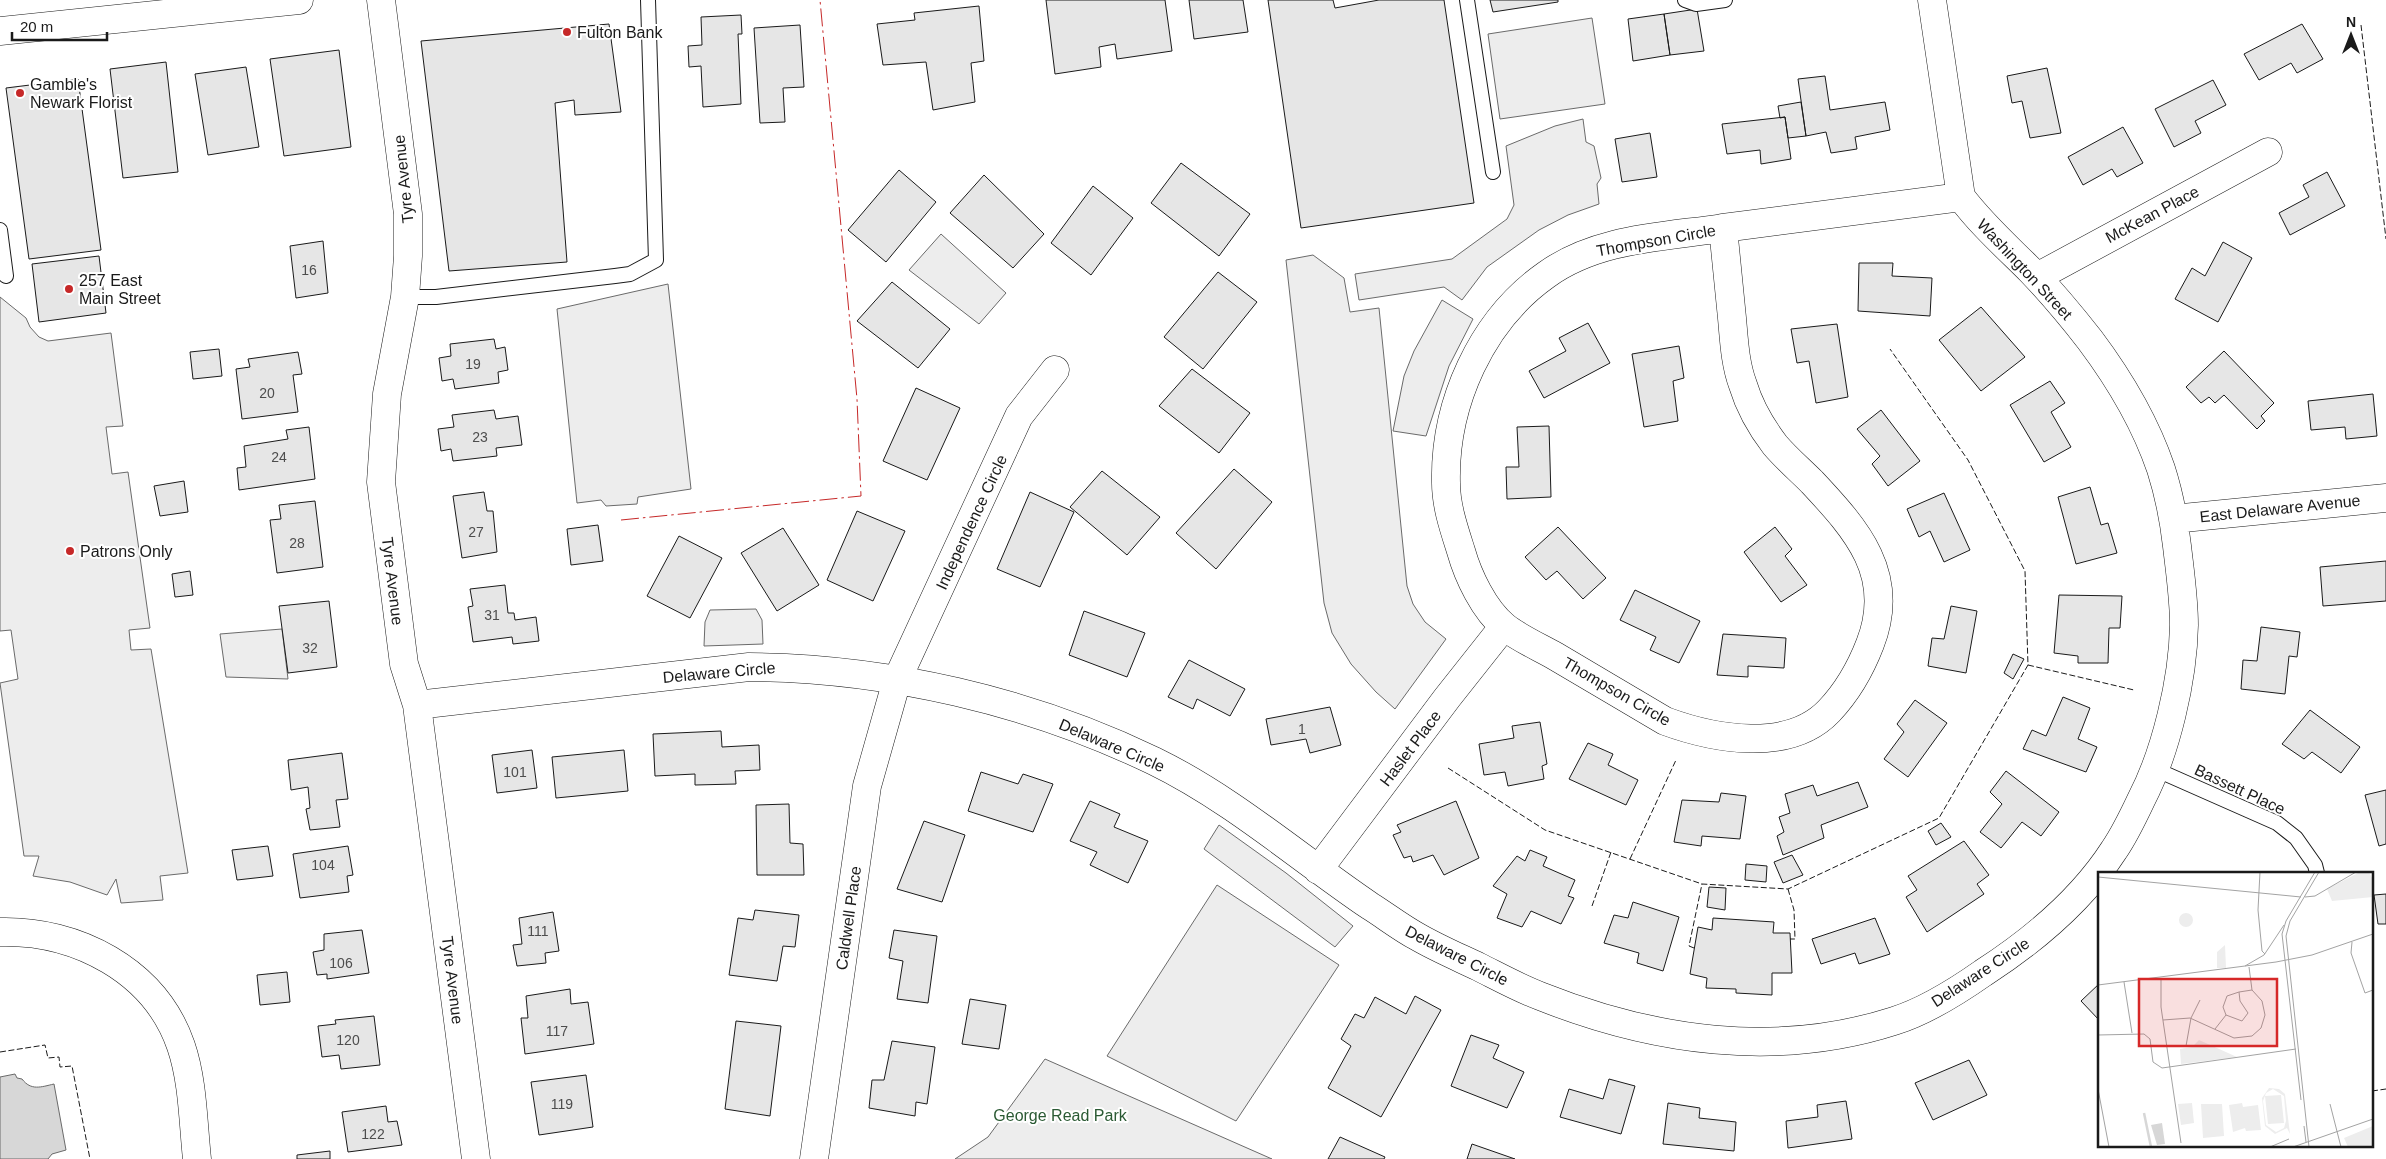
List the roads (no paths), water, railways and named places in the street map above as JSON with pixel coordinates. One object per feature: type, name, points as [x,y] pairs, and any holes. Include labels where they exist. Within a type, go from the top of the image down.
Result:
[{"type":"street","points":[[0,31],[289,0]]},
{"type":"street","name":"Tyre Avenue","points":[[382,0],[408,214],[408,256],[405,297],[387,394],[381,482],[404,664],[417,704],[476,1159]]},
{"type":"street","name":"Washington Street","points":[[1932,0],[1962,198],[1978,219],[2037,277],[2087,336],[2125,390],[2146,430],[2162,473],[2173,519]]},
{"type":"street","name":"McKean Place","points":[[2037,277],[2268,152]]},
{"type":"street","name":"Thompson Circle","points":[[1723,228],[1735,353],[1743,386],[1775,445],[1813,483],[1848,524],[1872,561],[1880,594],[1876,630],[1863,663],[1846,694],[1818,722],[1788,735],[1727,737],[1688,729],[1665,721],[1504,626],[1476,590],[1452,525],[1446,485],[1446,451],[1460,396],[1476,355],[1493,326],[1515,300],[1546,274],[1574,258],[1606,246],[1723,228],[1962,198]]},
{"type":"street","name":"Independence Circle","points":[[897,680],[1020,416],[1054,370]]},
{"type":"street","name":"East Delaware Avenue","points":[[2173,519],[2386,498]]},
{"type":"street","name":"Delaware Circle","points":[[417,704],[749,666],[802,667],[897,680],[973,697],[1037,715],[1099,736],[1158,763],[1217,796],[1318,870],[1416,936],[1538,996],[1641,1029],[1696,1040],[1767,1043],[1832,1037],[1898,1020],[1948,996],[2046,928],[2083,892],[2115,849],[2157,770],[2177,686],[2184,625],[2173,519]]},
{"type":"street","name":"Haslet Place","points":[[1318,870],[1447,698],[1504,626]]},
{"type":"street","name":"Caldwell Place","points":[[814,1159],[867,786],[897,680]]},
{"type":"street","points":[[0,932],[50,935],[92,949],[125,970],[150,994],[170,1022],[182,1048],[188,1078],[197,1159]]},
{"type":"lane","points":[[405,297],[436,297],[630,274],[656,260],[648,0]]},
{"type":"lane","points":[[1467,0],[1492,172]]},
{"type":"lane","points":[[1685,0],[1696,4],[1725,0]]},
{"type":"lane","points":[[0,230],[6,276]]},
{"type":"lane","name":"Bassett Place","points":[[2157,770],[2277,823],[2296,838],[2315,865],[2317,872]]},
{"type":"place","name":"Fulton Bank","points":[[567,32]]},
{"type":"place","name":"Gamble's Newark Florist","points":[[20,93]]},
{"type":"place","name":"257 East Main Street","points":[[69,289]]},
{"type":"place","name":"Patrons Only","points":[[70,551]]},
{"type":"park label","name":"George Read Park","points":[[1060,1115]]}]
